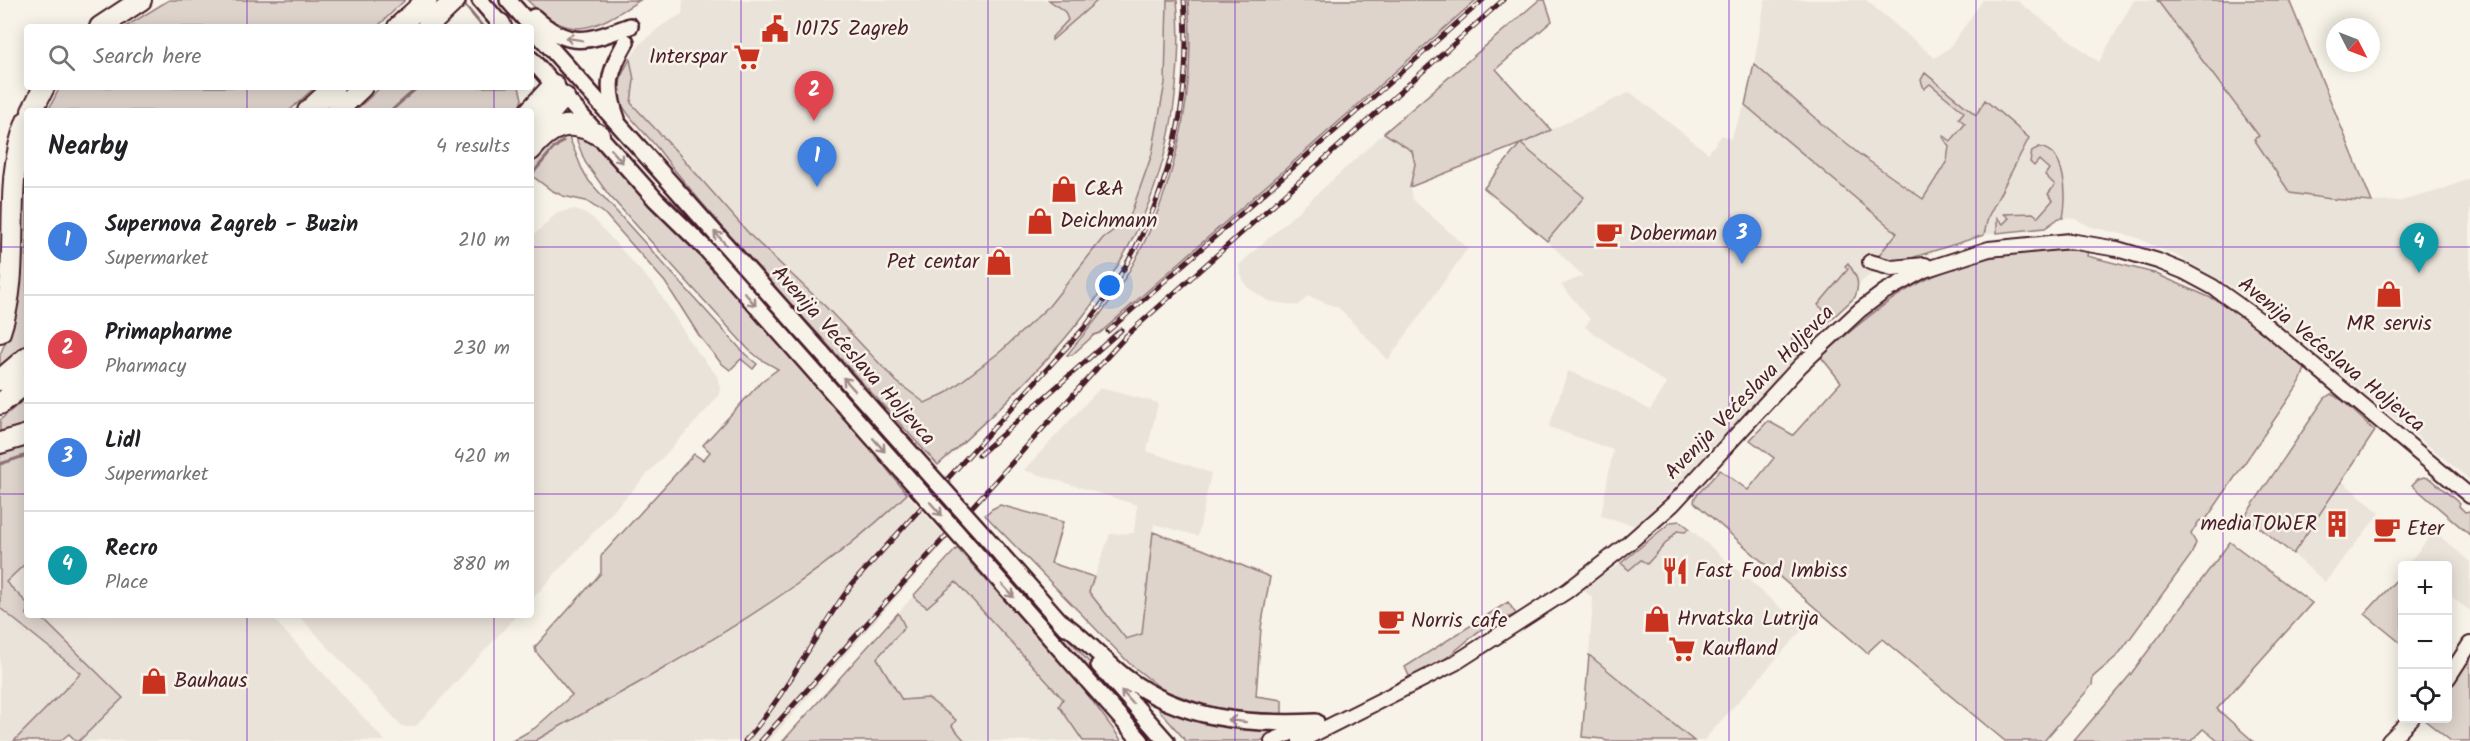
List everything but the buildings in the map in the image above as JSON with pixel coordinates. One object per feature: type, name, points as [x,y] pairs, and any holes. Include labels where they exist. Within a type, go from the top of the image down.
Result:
[{"type":"highway","points":[[105,24],[141,0]]},
{"type":"highway","points":[[433,22],[455,0]]},
{"type":"highway","points":[[401,24],[426,1]]},
{"type":"highway","points":[[311,108],[331,90]]},
{"type":"highway","points":[[339,108],[359,90]]},
{"type":"highway","points":[[525,108],[528,90]]},
{"type":"highway","points":[[534,108],[559,91]]},
{"type":"highway","points":[[534,129],[559,91]]},
{"type":"highway","points":[[534,147],[548,132],[562,126],[582,127],[599,135]]},
{"type":"highway","points":[[0,332],[9,290],[10,176],[24,129]]},
{"type":"highway","points":[[0,380],[24,360]]},
{"type":"highway","points":[[0,404],[24,384]]},
{"type":"highway","points":[[0,443],[24,436]]},
{"type":"main road","points":[[480,0],[499,24]]},
{"type":"main road","points":[[512,4],[527,11],[554,33],[572,40],[598,38],[630,26]]},
{"type":"main road","name":"Avenija Većeslava Holjevca","points":[[512,4],[530,24]]},
{"type":"main road","name":"Avenija Većeslava Holjevca","points":[[534,29],[1166,741]]},
{"type":"main road","points":[[621,127],[610,98],[609,81],[614,64],[626,42]]},
{"type":"main road","name":"Avenija Većeslava Holjevca","points":[[534,62],[656,200],[706,249],[1141,741]]},
{"type":"main road","points":[[1060,621],[1088,642],[1126,678],[1177,706],[1208,716],[1244,723],[1317,722]]},
{"type":"street","name":"Avenija Većeslava Holjevca","points":[[1300,741],[1408,689],[1481,648],[1567,591],[1606,561],[1679,498],[1800,366],[1839,328],[1884,292],[1909,277],[1939,264],[1989,249],[2070,241],[2117,249],[2185,272],[2213,287],[2262,322],[2470,496]]},
{"type":"street","points":[[1870,262],[1892,268],[1939,264]]},
{"type":"street","points":[[2452,672],[2470,644]]},
{"type":"street","name":"Avenija Većeslava Holjevca","points":[[1272,741],[1317,722],[1351,715]]},
{"type":"street","points":[[2389,741],[2407,723]]},
{"type":"shaded area","points":[[169,0],[405,0],[380,24],[130,24]]},
{"type":"shaded area","points":[[527,0],[640,0],[608,19],[582,28],[557,23]]},
{"type":"shaded area","points":[[683,0],[1167,0],[1165,83],[1152,154],[1129,219],[1103,238],[1049,306],[1001,351],[946,393],[925,404],[897,382],[825,306],[752,237],[630,103],[634,80],[630,59],[640,44],[661,26],[682,14]]},
{"type":"shaded area","points":[[1049,0],[1098,0],[1052,40],[1052,37],[1068,20],[1065,12]]},
{"type":"shaded area","points":[[1167,0],[1177,0],[1179,43],[1176,86],[1166,147],[1149,202],[1125,252],[1096,299],[1062,342],[982,425],[938,465],[703,205],[631,117],[616,92],[621,91],[621,79],[630,59],[634,80],[631,103],[752,237],[825,306],[897,382],[925,403],[946,393],[1001,351],[1049,306],[1103,238],[1129,219],[1152,154],[1165,83]]},
{"type":"shaded area","points":[[1188,0],[1476,0],[1100,333],[1094,335],[1072,355],[1067,355],[1105,308],[1131,268],[1164,195],[1184,118],[1190,39]]},
{"type":"shaded area","points":[[1539,0],[1545,0],[1552,21],[1496,69],[1551,130],[1521,144],[1584,197],[1547,241],[1484,188],[1520,144],[1410,187],[1415,164],[1412,151],[1384,133]]},
{"type":"shaded area","points":[[1765,0],[1866,0],[1935,58],[1950,47],[1983,0],[2016,0],[2099,62],[2134,0],[2157,0],[2259,137],[2255,139],[2372,202],[2401,201],[2441,190],[2470,178],[2470,480],[2259,306],[2235,289],[2179,257],[2135,237],[2091,227],[2075,219],[2061,217],[2045,228],[1984,235],[1988,217],[1986,100],[1923,199],[1859,154],[1754,64]]},
{"type":"shaded area","points":[[2157,0],[2289,0],[2372,202],[2290,193],[2254,139],[2259,136]]},
{"type":"shaded area","points":[[1754,64],[1859,154],[1923,199],[1947,161],[1949,146],[1943,137],[1951,141],[1965,124],[1959,118],[1964,112],[1930,84],[1924,89],[1921,80],[1925,73],[1976,115],[1985,100],[2029,138],[1988,217],[1984,235],[1902,261],[1889,262],[1878,256],[1897,233],[1745,105]]},
{"type":"shaded area","points":[[58,90],[312,90],[292,108],[50,108]]},
{"type":"shaded area","points":[[378,90],[520,90],[522,99],[519,108],[358,108]]},
{"type":"shaded area","points":[[1630,92],[1708,153],[1722,135],[1730,139],[1745,105],[1898,233],[1886,261],[1858,285],[1853,300],[1808,341],[1713,449],[1636,526],[1601,516],[1613,450],[1549,427],[1568,371],[1618,392],[1650,410],[1667,384],[1585,327],[1590,319],[1561,285],[1583,276],[1547,241],[1584,197],[1521,144]]},
{"type":"shaded area","points":[[586,110],[658,189],[699,225],[910,460],[906,462],[894,450],[892,451]]},
{"type":"shaded area","points":[[1384,133],[1412,151],[1415,164],[1410,187],[1412,199],[1468,248],[1388,360],[1339,308],[1308,296],[1298,306],[1268,301],[1247,287],[1239,265]]},
{"type":"shaded area","points":[[565,135],[569,137],[589,181],[745,354],[757,364],[753,369],[741,359],[730,370],[721,363],[700,337],[665,282],[604,213],[586,201],[563,196],[551,190],[534,177],[534,157],[545,146]]},
{"type":"shaded area","points":[[578,135],[606,154],[691,243],[866,443],[907,494],[822,566],[729,629],[650,677],[535,741],[512,741],[535,728],[572,695],[536,652],[535,647],[601,573],[601,556],[694,454],[703,460],[710,452],[703,445],[762,381],[778,369],[748,349],[608,194],[585,162],[577,141]]},
{"type":"shaded area","points":[[2039,147],[2048,150],[2060,166],[2065,188],[2063,218],[2059,218],[2045,228],[1997,233],[1997,218],[2003,224],[2009,218],[2004,214],[2033,213],[2038,217],[2053,200],[2048,194],[2055,185],[2045,175],[2049,169],[2039,160],[2034,166],[2030,162],[2032,151]]},
{"type":"shaded area","points":[[24,161],[24,346],[0,366],[0,355],[12,326],[17,305],[19,195]]},
{"type":"shaded area","points":[[574,209],[592,217],[657,289],[693,346],[717,376],[720,388],[719,394],[711,405],[534,597],[534,235],[557,213]]},
{"type":"shaded area","points":[[2057,250],[2088,250],[2087,256],[2154,273],[2227,305],[2306,366],[2300,382],[2207,518],[2199,521],[2191,534],[2196,543],[2191,555],[2118,655],[2093,677],[2092,685],[2044,741],[2005,741],[1882,639],[1867,653],[1694,502],[1695,497],[1720,470],[1748,490],[1774,458],[1750,440],[1768,421],[1793,435],[1841,382],[1821,357],[1860,323],[1900,294],[1921,282],[1967,263],[2001,256]]},
{"type":"shaded area","points":[[1848,263],[1857,279],[1858,287],[1855,297],[1808,341],[1798,356],[1793,352],[1792,338],[1798,343],[1825,311],[1818,305],[1848,269],[1845,266]]},
{"type":"shaded area","points":[[1100,388],[1158,403],[1147,451],[1211,473],[1198,536],[1154,524],[1142,634],[1126,639],[1089,592],[1110,534],[1134,533],[1137,505],[1024,470]]},
{"type":"shaded area","points":[[2331,394],[2342,400],[2375,431],[2293,554],[2245,516],[2325,398]]},
{"type":"shaded area","points":[[24,400],[24,428],[0,434],[0,420]]},
{"type":"shaded area","points":[[24,442],[24,565],[6,582],[24,600],[24,618],[42,618],[123,698],[79,741],[69,734],[60,741],[14,741],[81,673],[0,608],[0,448]]},
{"type":"shaded area","points":[[2424,477],[2431,479],[2460,504],[2459,506],[2465,512],[2470,511],[2470,535],[2412,485]]},
{"type":"shaded area","points":[[2343,482],[2380,513],[2325,582],[2293,554]]},
{"type":"shaded area","points":[[907,494],[948,539],[769,741],[535,741],[665,668],[773,599],[887,514]]},
{"type":"shaded area","points":[[1000,505],[1063,522],[1051,563],[1094,577],[1089,592],[1126,639],[1142,634],[1153,532],[1270,577],[1261,628],[1256,696],[1282,700],[1282,715],[1230,712],[1163,690],[1129,663],[985,515]]},
{"type":"shaded area","points":[[1680,521],[1689,528],[1685,532],[1677,531],[1647,564],[1641,560],[1629,570],[1621,563],[1671,522]]},
{"type":"shaded area","points":[[1689,528],[1804,628],[1703,741],[1694,741],[1589,655],[1593,599],[1583,589],[1621,563],[1629,570],[1641,560],[1647,564],[1678,531],[1685,532]]},
{"type":"shaded area","points":[[2434,531],[2470,562],[2470,611],[2452,597],[2452,561],[2411,561]]},
{"type":"shaded area","points":[[982,541],[1159,741],[1154,741],[1104,690],[989,560],[978,544]]},
{"type":"shaded area","points":[[2230,542],[2312,603],[2217,709],[2253,741],[2218,741],[2203,729],[2191,741],[2074,741],[2130,675]]},
{"type":"shaded area","points":[[957,548],[1079,683],[1122,741],[1083,741],[1059,706],[1063,699],[956,582],[927,607],[917,600],[914,595]]},
{"type":"shaded area","points":[[24,565],[24,600],[6,582]]},
{"type":"shaded area","points":[[2397,579],[2398,580],[2398,641],[2365,614]]},
{"type":"shaded area","points":[[956,582],[1063,699],[1059,707],[1083,741],[965,741],[952,726],[956,720],[902,700],[877,658],[905,627],[898,613],[914,595],[917,600],[928,607]]},
{"type":"shaded area","points":[[1508,602],[1516,614],[1485,627],[1428,670],[1409,676],[1405,667]]},
{"type":"shaded area","points":[[0,608],[81,673],[14,741],[0,741]]},
{"type":"shaded area","points":[[898,613],[905,627],[877,658],[902,700],[928,698],[956,720],[952,726],[965,741],[783,741]]},
{"type":"shaded area","points":[[42,618],[273,618],[385,741],[79,741],[123,698]]},
{"type":"shaded area","points":[[301,618],[514,618],[416,726],[402,726]]},
{"type":"shaded area","points":[[1589,655],[1694,741],[1606,741],[1582,737]]},
{"type":"shaded area","points":[[2470,659],[2470,741],[2451,741],[2428,723],[2452,723],[2452,684]]},
{"type":"shaded area","points":[[1163,704],[1289,729],[1260,741],[1186,741],[1159,710]]},
{"type":"waterway","points":[[463,3],[480,24]]},
{"type":"waterway","points":[[394,108],[415,90]]},
{"type":"waterway","points":[[534,172],[563,141]]},
{"type":"waterway","points":[[0,464],[24,456]]},
{"type":"railway","points":[[745,741],[775,703],[853,583],[1085,327],[1111,290],[1152,213],[1177,132],[1184,89],[1186,45],[1184,0]]},
{"type":"railway","points":[[1108,331],[1483,0]]},
{"type":"railway","points":[[761,741],[1127,335],[1503,0]]},
{"type":"railway","points":[[979,455],[1121,330]]},
{"type":"place","name":"10175 Zagreb","points":[[775,29]]},
{"type":"place","name":"Interspar","points":[[747,57]]},
{"type":"place","name":"Primapharme","points":[[814,121]]},
{"type":"place","name":"Supernova Zagreb - Buzin","points":[[817,187]]},
{"type":"place","name":"C&A","points":[[1064,189]]},
{"type":"place","name":"Deichmann","points":[[1040,221]]},
{"type":"place","name":"Doberman","points":[[1609,234]]},
{"type":"place","name":"Pet centar","points":[[999,262]]},
{"type":"place","name":"Lidl","points":[[1742,264]]},
{"type":"place","name":"Recro","points":[[2419,273]]},
{"type":"place","name":"MR servis","points":[[2389,294]]},
{"type":"place","name":"mediaTOWER","points":[[2337,524]]},
{"type":"place","name":"Eter","points":[[2387,529]]},
{"type":"place","name":"Fast Food Imbiss","points":[[1675,571]]},
{"type":"place","name":"Hrvatska Lutrija","points":[[1657,619]]},
{"type":"place","name":"Norris cafe","points":[[1391,621]]},
{"type":"place","name":"Kaufland","points":[[1682,649]]},
{"type":"place","name":"Bauhaus","points":[[154,681]]}]
